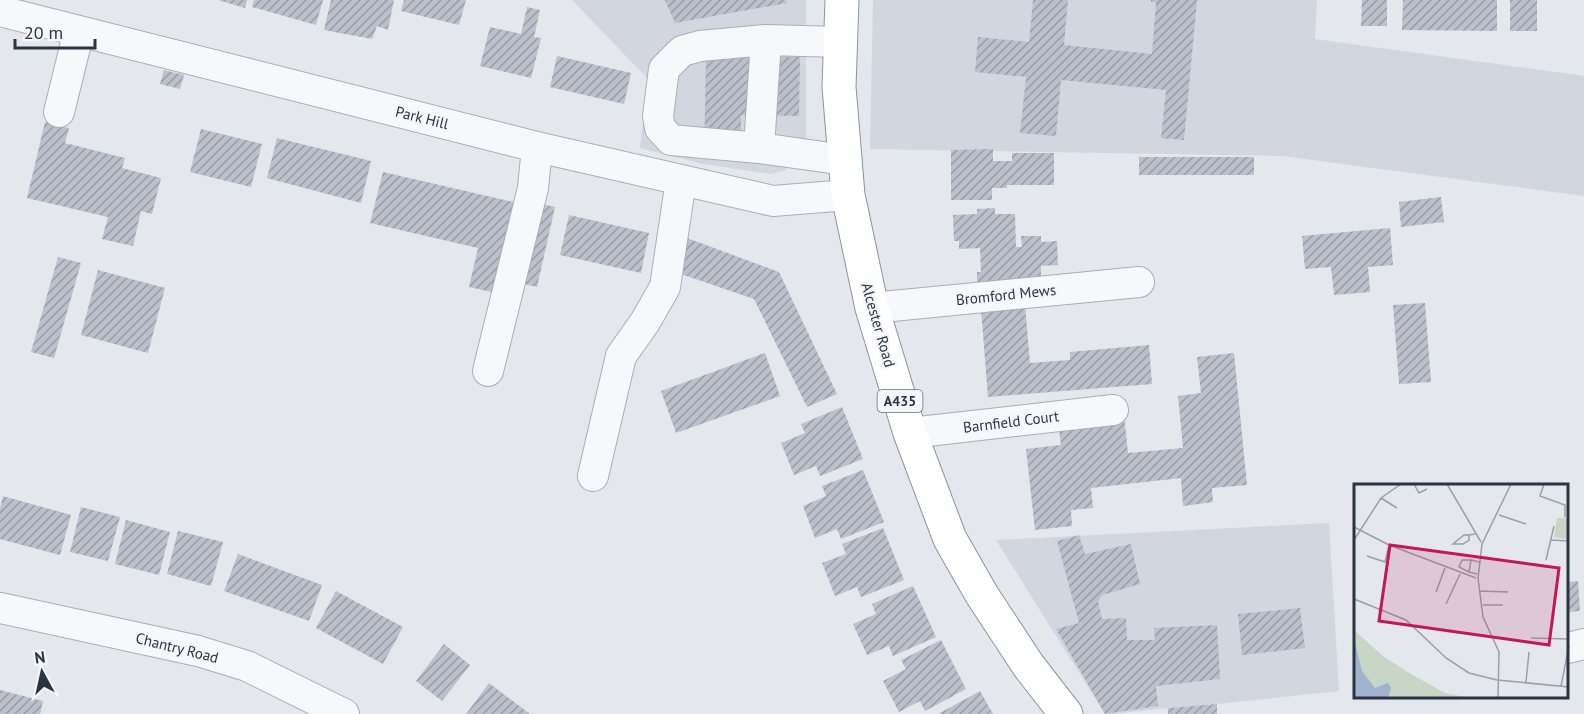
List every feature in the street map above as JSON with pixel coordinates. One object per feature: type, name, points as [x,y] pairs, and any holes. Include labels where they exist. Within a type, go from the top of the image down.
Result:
[{"type":"highway","name":"Alcester Road","points":[[842,0],[839,87],[848,195],[872,308],[910,433],[950,539],[982,595],[1028,665],[1066,714]]},
{"type":"street","name":"Park Hill","points":[[0,11],[537,147],[773,201],[848,195]]},
{"type":"street","points":[[58,112],[79,31]]},
{"type":"street","points":[[840,42],[766,40],[699,46],[682,51],[664,69],[658,116],[660,128],[671,140],[759,148],[845,160]]},
{"type":"street","points":[[759,148],[766,40]]},
{"type":"street","points":[[488,371],[533,188],[537,147]]},
{"type":"street","points":[[593,476],[621,356],[645,322],[665,287],[681,180]]},
{"type":"street","name":"Bromford Mews","points":[[872,308],[1139,282]]},
{"type":"street","name":"Barnfield Court","points":[[910,433],[1113,410]]},
{"type":"street","name":"Chantry Road","points":[[0,608],[198,651],[247,666],[344,714]]},
{"type":"street","points":[[1569,648],[1584,644]]},
{"type":"shaded area","points":[[572,0],[806,0],[806,145],[785,170],[771,174],[703,164],[640,148],[648,79]]},
{"type":"shaded area","points":[[873,0],[1317,0],[1315,39],[1584,76],[1584,196],[1283,156],[870,149]]},
{"type":"shaded area","points":[[1329,523],[1339,691],[1112,714],[1105,714],[996,540]]},
{"type":"building","points":[[218,0],[247,0],[245,8]]},
{"type":"building","points":[[254,0],[323,0],[316,25],[252,7]]},
{"type":"building","points":[[331,0],[394,0],[388,30],[377,26],[372,39],[324,30]]},
{"type":"building","points":[[404,0],[466,0],[459,25],[401,11]]},
{"type":"building","points":[[665,0],[786,0],[787,3],[675,23]]},
{"type":"building","points":[[1033,0],[1068,0],[1064,45],[1152,54],[1156,2],[1151,2],[1151,0],[1197,0],[1184,140],[1161,138],[1166,90],[1061,80],[1056,136],[1020,133],[1026,77],[975,72],[978,37],[1029,42]]},
{"type":"building","points":[[1362,0],[1387,0],[1387,26],[1361,26]]},
{"type":"building","points":[[1403,0],[1497,0],[1497,31],[1402,30]]},
{"type":"building","points":[[1510,0],[1537,0],[1537,31],[1510,31]]},
{"type":"building","points":[[527,7],[540,10],[534,37],[541,38],[531,78],[480,66],[490,27],[521,34]]},
{"type":"building","points":[[557,56],[631,73],[624,104],[550,87]]},
{"type":"building","points":[[706,56],[800,57],[799,116],[741,115],[741,155],[704,154]]},
{"type":"building","points":[[164,70],[184,75],[180,89],[160,84]]},
{"type":"building","points":[[45,122],[69,128],[65,143],[125,158],[122,168],[161,178],[152,214],[141,211],[133,246],[102,239],[108,217],[27,198]]},
{"type":"building","points":[[201,129],[262,144],[251,187],[190,172]]},
{"type":"building","points":[[277,138],[371,161],[361,203],[267,178]]},
{"type":"building","points":[[993,149],[993,161],[1012,161],[1012,153],[1054,153],[1054,185],[1007,185],[1007,188],[992,188],[992,200],[951,200],[951,150]]},
{"type":"building","points":[[1139,157],[1254,157],[1254,175],[1139,175]]},
{"type":"building","points":[[383,172],[518,203],[496,293],[469,287],[478,248],[370,223]]},
{"type":"building","points":[[1441,197],[1444,222],[1401,227],[1399,202]]},
{"type":"building","points":[[537,203],[555,207],[537,287],[519,283]]},
{"type":"building","points":[[995,208],[995,214],[1015,214],[1016,247],[1022,247],[1021,236],[1041,236],[1041,242],[1057,241],[1058,265],[1041,266],[1041,286],[977,288],[977,272],[981,272],[980,248],[959,249],[959,241],[954,241],[953,215],[977,214],[977,209]]},
{"type":"building","points":[[569,215],[649,233],[641,273],[560,255]]},
{"type":"building","points":[[1390,228],[1393,265],[1368,267],[1370,292],[1334,295],[1331,267],[1305,269],[1302,236]]},
{"type":"building","points":[[687,238],[779,272],[837,394],[807,407],[754,299],[678,273]]},
{"type":"building","points":[[58,257],[81,263],[54,358],[31,352]]},
{"type":"building","points":[[98,270],[165,288],[148,353],[81,335]]},
{"type":"building","points":[[1425,303],[1431,382],[1399,384],[1393,305]]},
{"type":"building","points":[[1025,305],[1030,363],[1070,360],[1070,352],[1149,345],[1152,384],[988,397],[981,309]]},
{"type":"building","points":[[765,353],[780,396],[676,433],[661,391]]},
{"type":"building","points":[[1234,353],[1247,485],[1212,488],[1213,502],[1183,506],[1181,478],[1091,488],[1093,508],[1071,510],[1072,526],[1035,530],[1026,449],[1061,445],[1058,422],[1124,415],[1128,453],[1183,448],[1178,396],[1201,393],[1197,357]]},
{"type":"building","points":[[842,407],[863,459],[820,476],[816,466],[794,475],[781,443],[805,433],[801,424]]},
{"type":"building","points":[[863,470],[884,522],[841,539],[837,529],[815,538],[803,506],[826,496],[822,486]]},
{"type":"building","points":[[3,496],[71,515],[60,555],[0,539],[0,508]]},
{"type":"building","points":[[81,507],[120,517],[108,561],[70,552]]},
{"type":"building","points":[[126,520],[170,532],[159,575],[115,564]]},
{"type":"building","points":[[883,528],[904,580],[861,597],[857,587],[835,596],[822,563],[846,554],[842,544]]},
{"type":"building","points":[[178,531],[223,542],[211,586],[167,574]]},
{"type":"building","points":[[1079,535],[1085,554],[1131,544],[1140,584],[1102,595],[1098,601],[1102,619],[1126,618],[1127,640],[1155,640],[1154,628],[1217,625],[1220,679],[1156,686],[1158,706],[1105,714],[1056,629],[1079,623],[1057,541]]},
{"type":"building","points":[[238,554],[322,585],[309,621],[224,591]]},
{"type":"building","points":[[1578,581],[1580,611],[1569,612],[1569,582]]},
{"type":"building","points":[[913,586],[936,637],[893,656],[889,646],[867,655],[853,624],[876,614],[872,604]]},
{"type":"building","points":[[336,591],[403,627],[383,664],[316,628]]},
{"type":"building","points":[[1300,608],[1305,648],[1242,655],[1238,614]]},
{"type":"building","points":[[941,640],[966,689],[925,711],[920,701],[899,712],[883,681],[906,669],[901,660]]},
{"type":"building","points":[[444,644],[470,665],[442,701],[416,681]]},
{"type":"building","points":[[489,683],[530,714],[466,714]]},
{"type":"building","points":[[0,690],[43,701],[40,714],[0,714]]},
{"type":"building","points":[[980,691],[993,714],[938,714]]},
{"type":"building","points":[[1217,704],[1217,714],[1168,714],[1168,708]]}]
